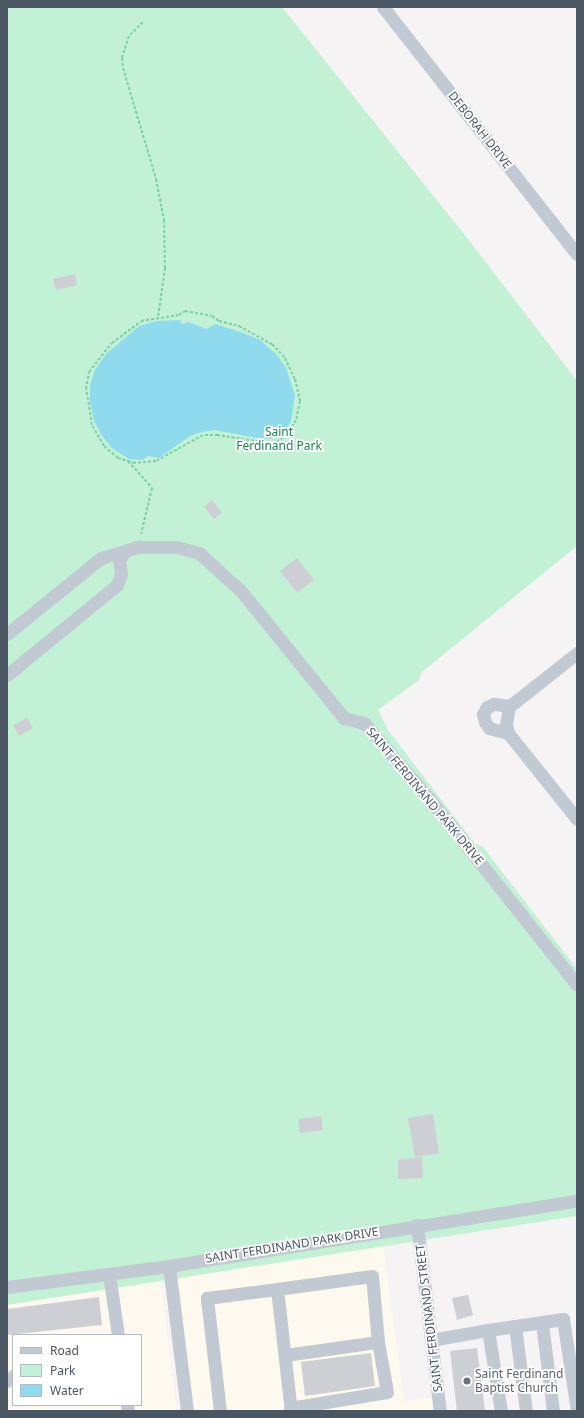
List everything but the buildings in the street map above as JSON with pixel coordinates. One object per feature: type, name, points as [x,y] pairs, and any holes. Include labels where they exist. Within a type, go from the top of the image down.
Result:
[{"type":"street","name":"DEBORAH DRIVE","points":[[384,7],[577,254]]},
{"type":"street","name":"SAINT FERDINAND PARK DRIVE","points":[[7,634],[100,558],[138,547],[177,547],[199,553],[241,591],[344,718],[364,723],[428,796],[577,985]]},
{"type":"street","points":[[7,675],[116,585],[121,574],[119,560],[125,551]]},
{"type":"street","points":[[577,653],[509,706],[506,724],[508,733],[577,819]]},
{"type":"street","points":[[508,733],[490,728],[484,722],[483,714],[487,707],[494,704],[509,706]]},
{"type":"street","name":"SAINT FERDINAND PARK DRIVE","points":[[7,1287],[28,1282],[169,1266],[417,1225],[577,1201]]},
{"type":"street","name":"SAINT FERDINAND STREET","points":[[417,1225],[440,1411]]},
{"type":"street","points":[[169,1266],[187,1411]]},
{"type":"street","points":[[109,1274],[118,1334]]},
{"type":"street","points":[[220,1411],[207,1298],[277,1290],[372,1276],[378,1342],[387,1392],[290,1410],[277,1290]]},
{"type":"street","points":[[431,1340],[563,1319],[577,1411]]},
{"type":"street","points":[[542,1323],[553,1411]]},
{"type":"street","points":[[515,1326],[526,1411]]},
{"type":"street","points":[[488,1330],[501,1411]]},
{"type":"street","points":[[285,1355],[378,1342]]},
{"type":"path","points":[[143,22],[129,36],[122,58],[123,68],[156,179],[164,220],[165,268],[158,317]]},
{"type":"path","points":[[186,311],[212,316],[219,321],[239,326],[272,344],[285,358],[295,379],[300,401],[296,420],[287,434],[274,444],[218,434],[203,435],[156,461],[136,463],[118,458],[101,441],[92,425],[86,389],[89,372],[112,343],[141,321],[158,317],[179,315],[186,311]]},
{"type":"path","points":[[128,461],[152,488],[138,547]]},
{"type":"shaded area","points":[[7,1196],[157,1252],[177,1411],[7,1411]]},
{"type":"shaded area","points":[[382,1236],[404,1401],[431,1398],[433,1411],[180,1411],[163,1272]]},
{"type":"green space","name":"Saint Ferdinand Park","points":[[7,7],[282,7],[468,239],[577,381],[577,546],[422,672],[419,680],[378,710],[388,730],[475,844],[483,847],[577,969],[577,1216],[7,1305]]},
{"type":"water","points":[[180,320],[182,324],[189,322],[206,329],[215,324],[243,333],[260,340],[277,355],[286,368],[295,395],[291,421],[285,431],[276,438],[263,439],[215,430],[202,432],[190,436],[159,458],[148,456],[143,460],[129,459],[112,448],[102,436],[94,421],[90,402],[90,385],[95,370],[106,354],[139,326],[157,321]]},
{"type":"place","name":"Saint Ferdinand Baptist Church","points":[[467,1381]]}]
